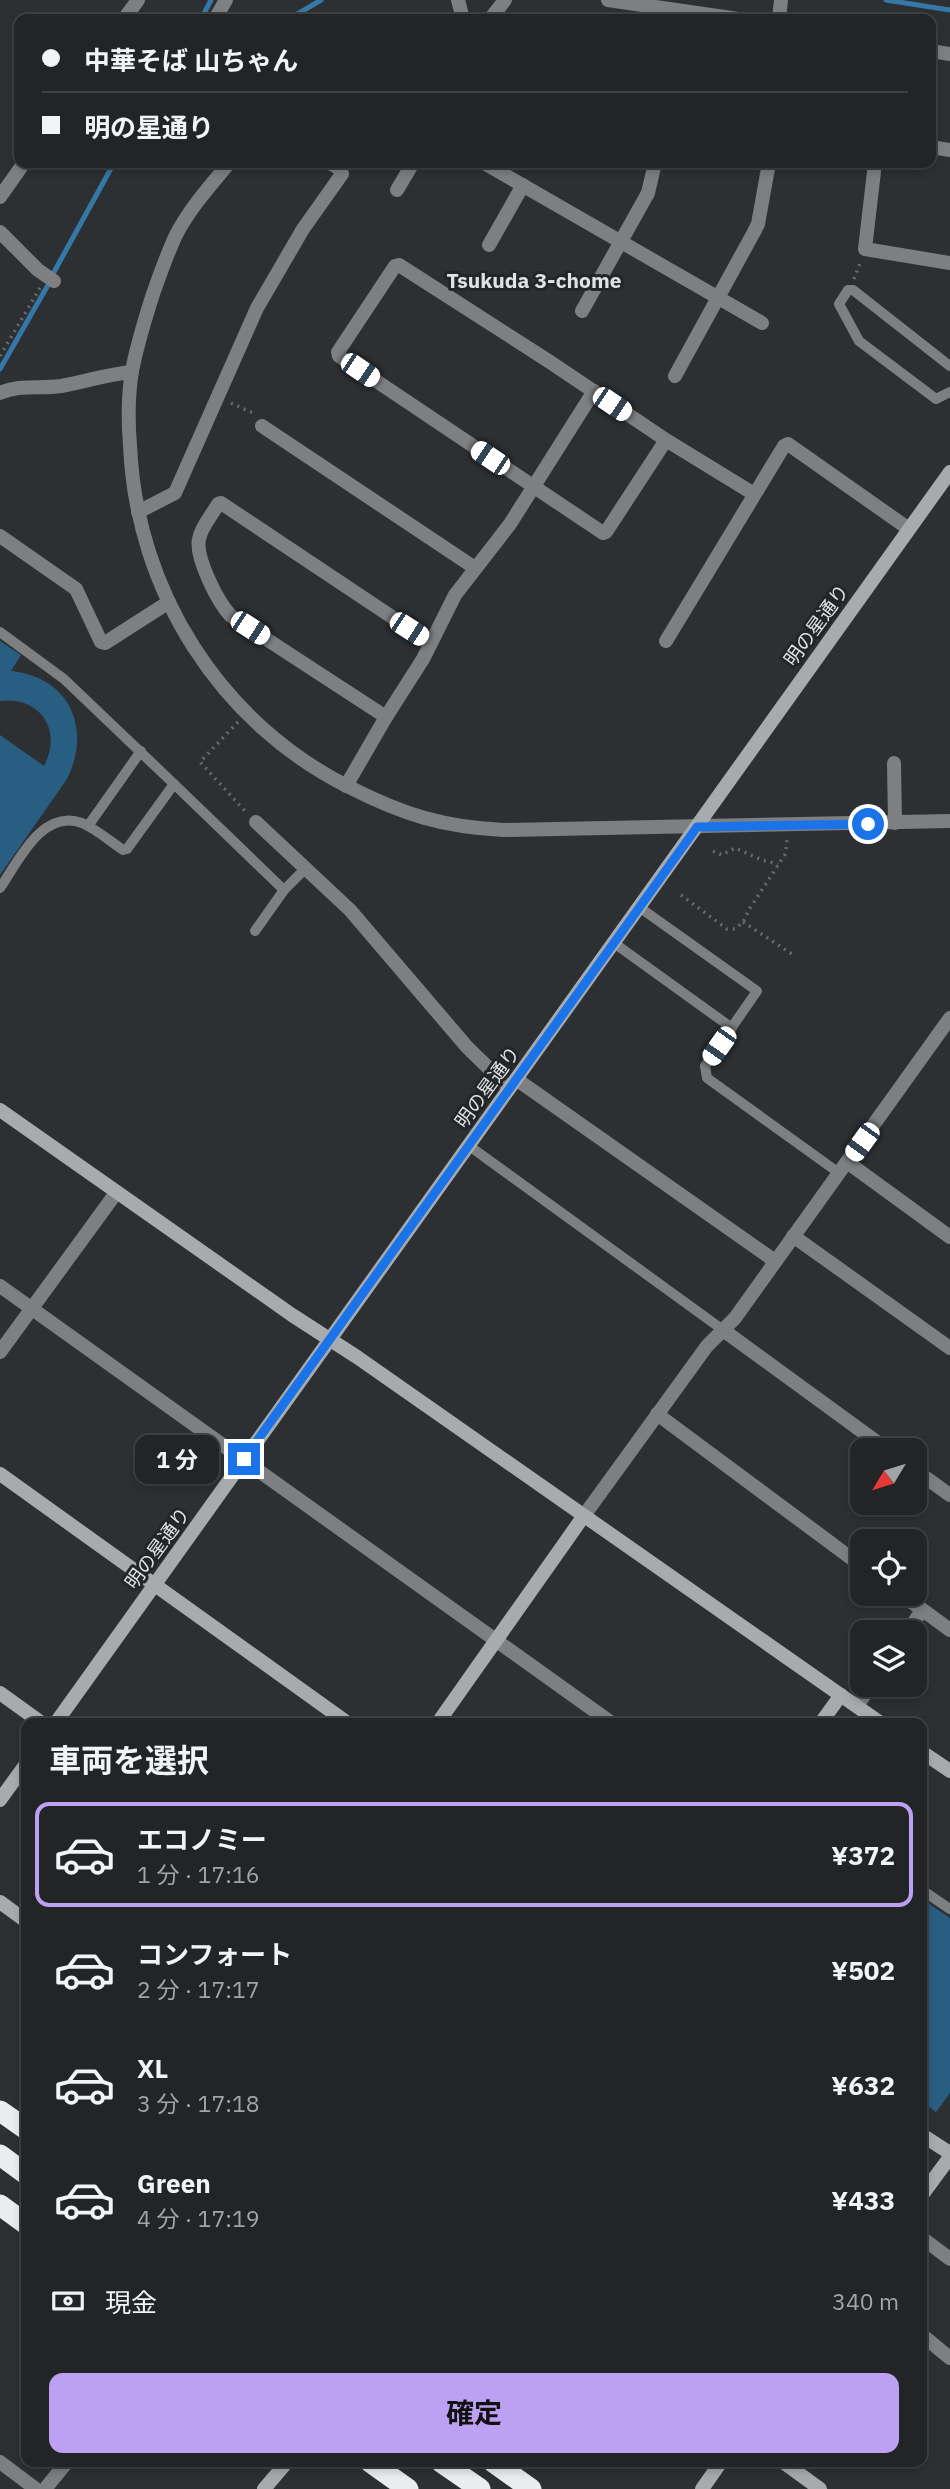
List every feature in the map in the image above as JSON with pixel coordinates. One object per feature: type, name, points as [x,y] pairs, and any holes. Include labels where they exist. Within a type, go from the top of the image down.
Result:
[{"type":"highway","points":[[0,2110],[21,2125]]},
{"type":"highway","points":[[0,2155],[21,2170]]},
{"type":"highway","points":[[0,2205],[21,2220]]},
{"type":"highway","points":[[377,2467],[408,2489]]},
{"type":"highway","points":[[448,2467],[480,2489]]},
{"type":"highway","points":[[500,2467],[531,2489]]},
{"type":"street","points":[[494,14],[505,0]]},
{"type":"street","points":[[608,0],[704,14]]},
{"type":"street","points":[[0,197],[20,168]]},
{"type":"street","points":[[225,168],[189,214],[166,256],[148,308],[132,372],[129,425],[131,472],[150,557],[190,643],[247,713],[298,758],[346,786],[415,816],[472,829],[950,821]]},
{"type":"street","points":[[138,512],[175,493],[257,308],[282,263],[342,174],[339,168]]},
{"type":"street","points":[[397,190],[410,168]]},
{"type":"street","points":[[493,168],[762,323]]},
{"type":"street","points":[[582,311],[648,193],[654,168]]},
{"type":"street","points":[[675,376],[758,224],[768,168]]},
{"type":"street","points":[[874,168],[865,249],[950,263]]},
{"type":"street","points":[[489,245],[523,185]]},
{"type":"street","points":[[0,232],[50,279]]},
{"type":"street","points":[[666,440],[603,533],[339,356],[338,352],[399,265],[666,440],[754,494]]},
{"type":"street","points":[[0,393],[17,388],[59,386],[132,372]]},
{"type":"street","points":[[346,786],[431,643],[455,595],[505,530],[594,391]]},
{"type":"street","points":[[262,426],[475,568]]},
{"type":"street","points":[[666,641],[783,446],[788,444],[909,529]]},
{"type":"street","name":"明の星通り","points":[[59,1718],[950,472]]},
{"type":"street","points":[[386,717],[231,616],[223,608],[198,545],[201,532],[218,504],[221,503],[431,643]]},
{"type":"street","points":[[0,536],[76,589],[101,642],[105,643],[169,602]]},
{"type":"street","points":[[894,763],[895,824]]},
{"type":"street","points":[[256,822],[375,937],[467,1047],[513,1084],[775,1261]]},
{"type":"street","points":[[440,1718],[657,1414],[775,1261],[950,1018]]},
{"type":"street","points":[[0,1110],[874,1718]]},
{"type":"street","points":[[843,1168],[950,1237]]},
{"type":"street","points":[[0,1352],[116,1193]]},
{"type":"street","points":[[793,1236],[950,1348]]},
{"type":"street","points":[[0,1286],[605,1718]]},
{"type":"street","points":[[723,1330],[871,1438]]},
{"type":"street","points":[[657,1414],[850,1557]]},
{"type":"street","points":[[0,1474],[341,1718]]},
{"type":"street","points":[[928,1479],[950,1495]]},
{"type":"street","points":[[917,1606],[950,1630]]},
{"type":"street","points":[[915,1620],[922,1610]]},
{"type":"street","points":[[0,1693],[35,1718]]},
{"type":"street","points":[[824,1718],[841,1695]]},
{"type":"street","points":[[857,1706],[863,1697]]},
{"type":"street","points":[[927,1755],[950,1771]]},
{"type":"street","points":[[0,1800],[21,1770]]},
{"type":"street","points":[[0,1902],[21,1917]]},
{"type":"street","points":[[927,2139],[950,2155],[927,2188]]},
{"type":"street","points":[[927,2242],[950,2259]]},
{"type":"street","points":[[927,2338],[950,2358]]},
{"type":"street","points":[[0,2462],[36,2489]]},
{"type":"street","points":[[46,2489],[63,2467]]},
{"type":"street","points":[[264,2489],[283,2467]]},
{"type":"street","points":[[702,2489],[717,2467]]},
{"type":"street","points":[[790,2467],[820,2489]]},
{"type":"lane","points":[[950,366],[853,290],[848,290],[839,304],[859,341],[936,399],[950,392]]},
{"type":"lane","points":[[0,632],[64,679],[284,890]]},
{"type":"lane","points":[[88,826],[141,751]]},
{"type":"lane","points":[[0,888],[42,830],[65,820],[88,826],[122,850],[127,849],[174,784]]},
{"type":"lane","points":[[255,932],[284,890],[305,869]]},
{"type":"lane","points":[[639,907],[757,991],[705,1066],[707,1078],[843,1168]]},
{"type":"lane","points":[[614,943],[732,1028]]},
{"type":"lane","points":[[468,1146],[723,1330]]},
{"type":"lane","points":[[927,1893],[950,1909]]},
{"type":"path","points":[[848,290],[865,249]]},
{"type":"path","points":[[0,356],[50,279]]},
{"type":"path","points":[[218,396],[253,413],[262,426]]},
{"type":"path","points":[[247,713],[200,762],[256,822]]},
{"type":"path","points":[[681,895],[727,929],[736,929],[786,853],[787,825]]},
{"type":"path","points":[[713,851],[722,855],[735,848],[779,864]]},
{"type":"path","points":[[743,922],[792,954]]},
{"type":"shaded area","points":[[0,641],[21,655],[11,671],[31,675],[48,683],[61,695],[76,724],[77,742],[67,779],[0,875],[0,735],[44,766],[51,740],[49,728],[37,710],[14,701],[0,701]]},
{"type":"shaded area","points":[[927,1902],[950,1918],[950,2093],[936,2112],[927,2106]]},
{"type":"waterway","points":[[204,14],[211,0]]},
{"type":"waterway","points":[[297,14],[321,0]]},
{"type":"waterway","points":[[886,0],[950,10]]},
{"type":"waterway","points":[[54,272],[111,168]]},
{"type":"waterway","points":[[0,369],[48,285]]},
{"type":"district","name":"Tsukuda 3-chome","points":[[534,281]]},
{"type":"route","points":[[244,1459],[697,827],[868,824]]}]
